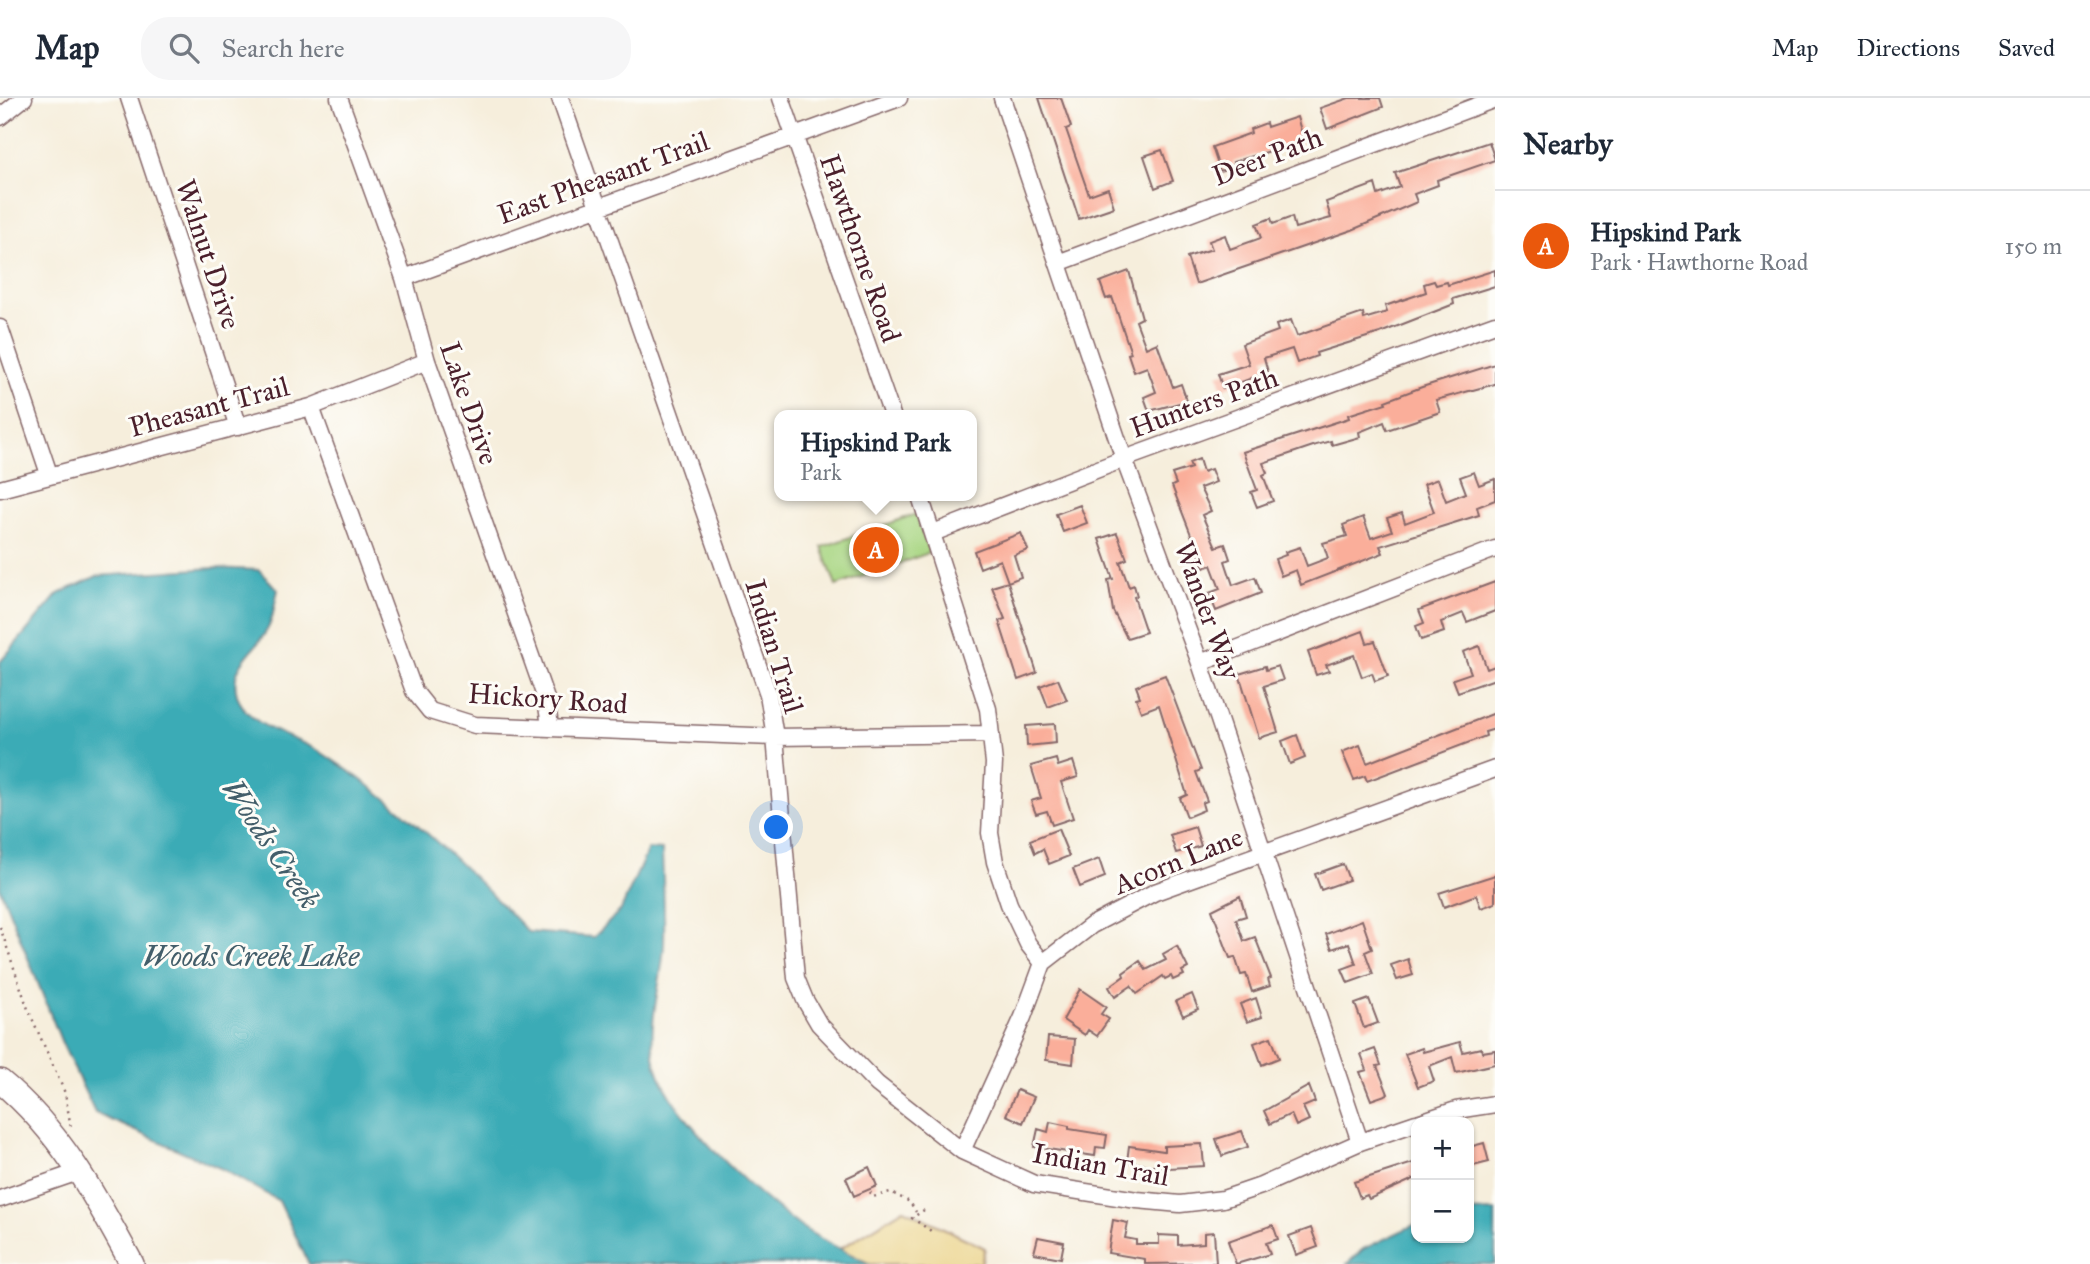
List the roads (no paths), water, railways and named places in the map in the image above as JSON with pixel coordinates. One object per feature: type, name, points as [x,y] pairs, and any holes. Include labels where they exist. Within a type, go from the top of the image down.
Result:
[{"type":"street","points":[[0,117],[24,98]]},
{"type":"street","name":"Walnut Drive","points":[[130,98],[238,427]]},
{"type":"street","name":"Lake Drive","points":[[340,98],[404,278],[427,361],[546,699],[550,726]]},
{"type":"street","name":"Indian Trail","points":[[559,98],[768,694],[775,737],[796,978],[819,1024],[877,1084],[962,1151],[1034,1184],[1137,1200],[1180,1203],[1223,1199],[1261,1186],[1360,1142],[1411,1125]]},
{"type":"street","name":"Hawthorne Road","points":[[781,98],[890,410]]},
{"type":"street","name":"East Pheasant Trail","points":[[404,278],[899,98]]},
{"type":"street","name":"Wander Way","points":[[1002,98],[1124,459],[1200,663],[1360,1142]]},
{"type":"street","name":"Deer Path","points":[[1058,263],[1495,99]]},
{"type":"street","name":"Hunters Path","points":[[933,533],[1124,459],[1495,324]]},
{"type":"street","points":[[0,328],[49,474]]},
{"type":"street","name":"Pheasant Trail","points":[[0,489],[312,407],[427,361]]},
{"type":"street","name":"Hickory Road","points":[[312,407],[414,691],[430,710],[475,724],[775,737],[991,734]]},
{"type":"street","points":[[922,501],[983,685],[991,734],[995,793],[990,833],[995,862],[1009,904],[1028,944],[1043,963],[1023,1017],[962,1151]]},
{"type":"street","points":[[1200,663],[1495,549]]},
{"type":"street","name":"Acorn Lane","points":[[1043,963],[1092,925],[1155,892],[1495,769]]},
{"type":"street","points":[[0,1081],[22,1099],[81,1171],[132,1264]]},
{"type":"street","name":"Indian Trail","points":[[1436,1117],[1456,1110],[1495,1104]]},
{"type":"street","points":[[0,1199],[81,1171]]},
{"type":"water","name":"Woods Creek Lake","points":[[213,568],[259,570],[278,590],[269,626],[237,674],[235,684],[242,706],[251,716],[272,730],[319,751],[348,770],[403,812],[480,883],[528,932],[594,937],[621,910],[648,849],[662,850],[664,945],[653,1028],[654,1056],[661,1077],[674,1101],[692,1125],[760,1194],[808,1231],[870,1264],[309,1264],[279,1201],[222,1169],[95,1113],[62,1043],[0,888],[0,662],[58,594],[97,576]]},
{"type":"water","points":[[1495,1211],[1495,1264],[1347,1264],[1363,1249],[1411,1226],[1411,1243],[1474,1243],[1474,1212]]},
{"type":"place","name":"Hipskind Park","points":[[876,550]]},
{"type":"water label","name":"Woods Creek","points":[[271,844]]}]
